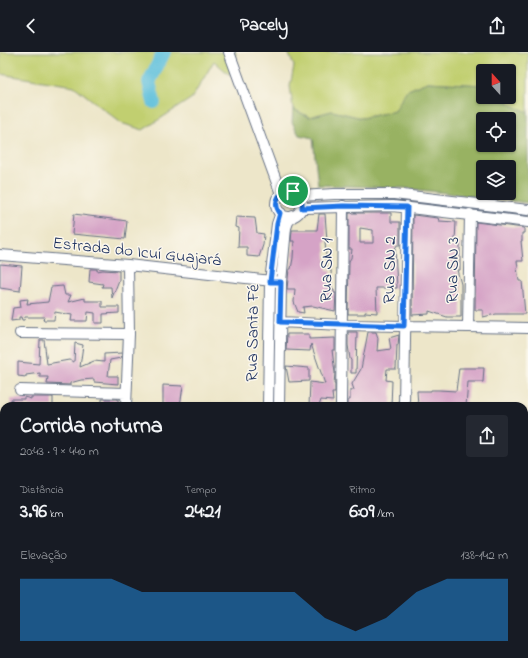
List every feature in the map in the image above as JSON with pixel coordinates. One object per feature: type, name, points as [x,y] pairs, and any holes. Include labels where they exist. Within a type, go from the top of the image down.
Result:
[{"type":"street","points":[[229,52],[281,194]]},
{"type":"street","points":[[300,196],[302,208],[297,214],[293,216],[284,216],[280,213],[276,206],[278,197],[285,192],[293,191],[300,196],[334,194],[394,194],[528,210]]},
{"type":"street","points":[[302,208],[343,206],[407,207],[528,222]]},
{"type":"street","name":"Rua SN 1","points":[[341,402],[343,206]]},
{"type":"street","name":"Rua SN 2","points":[[404,402],[407,207]]},
{"type":"street","name":"Rua Santa Fé","points":[[268,402],[270,282],[277,224],[280,213]]},
{"type":"street","name":"Rua SN 3","points":[[468,327],[470,214]]},
{"type":"street","name":"Rua Santa Fé","points":[[279,402],[281,282],[286,228],[288,222],[293,216]]},
{"type":"street","name":"Estrada do Icuí Guajará","points":[[0,255],[128,265],[270,282],[281,282]]},
{"type":"street","points":[[126,402],[129,334],[128,265]]},
{"type":"street","points":[[280,322],[342,325],[528,328]]},
{"type":"street","points":[[20,333],[129,334]]},
{"type":"street","points":[[20,390],[126,393]]},
{"type":"green space","points":[[0,52],[236,52],[230,75],[214,61],[192,98],[143,130],[121,123],[74,86],[0,74]]},
{"type":"green space","points":[[288,52],[528,52],[528,112],[510,104],[516,104],[516,64],[476,64],[476,85],[427,82],[406,91],[395,111],[362,118],[332,111],[309,117],[293,109],[290,86],[294,66]]},
{"type":"green space","points":[[427,82],[476,85],[476,104],[510,104],[528,112],[528,203],[503,200],[516,200],[516,160],[476,160],[476,197],[404,188],[318,185],[313,138],[299,135],[292,122],[293,109],[309,117],[332,111],[362,118],[395,111],[406,91]]},
{"type":"building","points":[[349,213],[391,213],[391,222],[400,222],[400,245],[397,245],[395,248],[397,288],[376,288],[377,313],[365,312],[365,314],[348,314],[349,261],[351,258],[352,249],[349,249]],"holes":[[[360,228],[373,230],[373,243],[360,243]]]},
{"type":"building","points":[[74,214],[127,221],[125,239],[72,234]]},
{"type":"building","points":[[319,214],[325,214],[327,270],[331,270],[332,290],[336,293],[335,311],[313,306],[303,307],[304,313],[298,312],[294,302],[295,289],[287,289],[289,269],[291,269],[293,258],[294,241],[291,241],[292,230],[317,230]]},
{"type":"building","points":[[413,215],[438,218],[439,221],[456,222],[455,241],[460,241],[460,270],[457,270],[461,284],[461,317],[447,317],[429,311],[429,314],[412,315]]},
{"type":"building","points":[[236,217],[255,218],[257,233],[264,234],[263,245],[259,257],[247,256],[247,247],[238,247],[239,228],[235,227]]},
{"type":"building","points":[[476,222],[524,228],[521,241],[523,261],[517,261],[517,268],[519,281],[522,281],[525,314],[496,314],[483,317],[483,310],[475,310]]},
{"type":"building","points":[[0,264],[22,266],[20,291],[0,288]]},
{"type":"building","points":[[90,269],[97,269],[97,271],[119,271],[119,280],[112,298],[111,287],[102,287],[103,284],[89,282]]},
{"type":"building","points":[[63,286],[65,295],[71,295],[68,302],[85,298],[85,301],[102,301],[102,307],[119,307],[119,313],[103,314],[103,323],[95,323],[95,313],[88,312],[87,321],[71,321],[72,315],[55,312],[54,320],[43,320],[44,317],[25,317],[24,320],[22,320],[21,317],[19,317],[19,320],[11,321],[13,308],[21,307],[20,300],[28,299],[27,304],[48,302],[51,287]]},
{"type":"building","points":[[348,332],[357,332],[356,373],[351,373]]},
{"type":"building","points":[[368,332],[376,332],[378,338],[377,351],[391,349],[389,338],[399,335],[396,369],[387,369],[386,380],[392,381],[391,402],[348,402],[348,400],[350,400],[350,390],[354,390],[352,384],[361,369]]},
{"type":"building","points":[[287,334],[309,334],[309,339],[335,338],[335,350],[332,350],[335,373],[335,393],[332,393],[333,401],[321,400],[320,402],[309,402],[310,382],[325,384],[311,344],[310,351],[286,350]]},
{"type":"building","points":[[40,340],[44,340],[47,364],[69,360],[74,362],[75,343],[83,345],[80,367],[94,361],[104,362],[104,354],[122,353],[121,358],[110,360],[108,376],[118,376],[118,384],[94,382],[94,379],[81,380],[70,383],[70,385],[47,384],[48,377],[40,377],[40,373],[26,375],[26,377],[18,376],[18,362],[39,364]]},
{"type":"building","points":[[286,366],[309,368],[309,381],[289,382]]},
{"type":"building","points":[[459,368],[484,368],[483,382],[468,382],[466,402],[418,402],[417,391],[456,391]]},
{"type":"building","points":[[163,385],[183,386],[181,402],[163,402]]},
{"type":"building","points":[[24,397],[31,399],[31,397],[53,397],[53,402],[11,402],[11,399],[24,399]]},
{"type":"building","points":[[102,399],[118,399],[118,402],[102,402]]},
{"type":"waterway","points":[[154,102],[149,82],[164,52]]},
{"type":"route","points":[[293,191],[300,196],[302,200],[302,208],[343,206],[407,207],[404,326],[280,322],[281,282],[270,282],[277,224],[280,213],[276,206],[278,197],[281,194],[293,191]]}]
